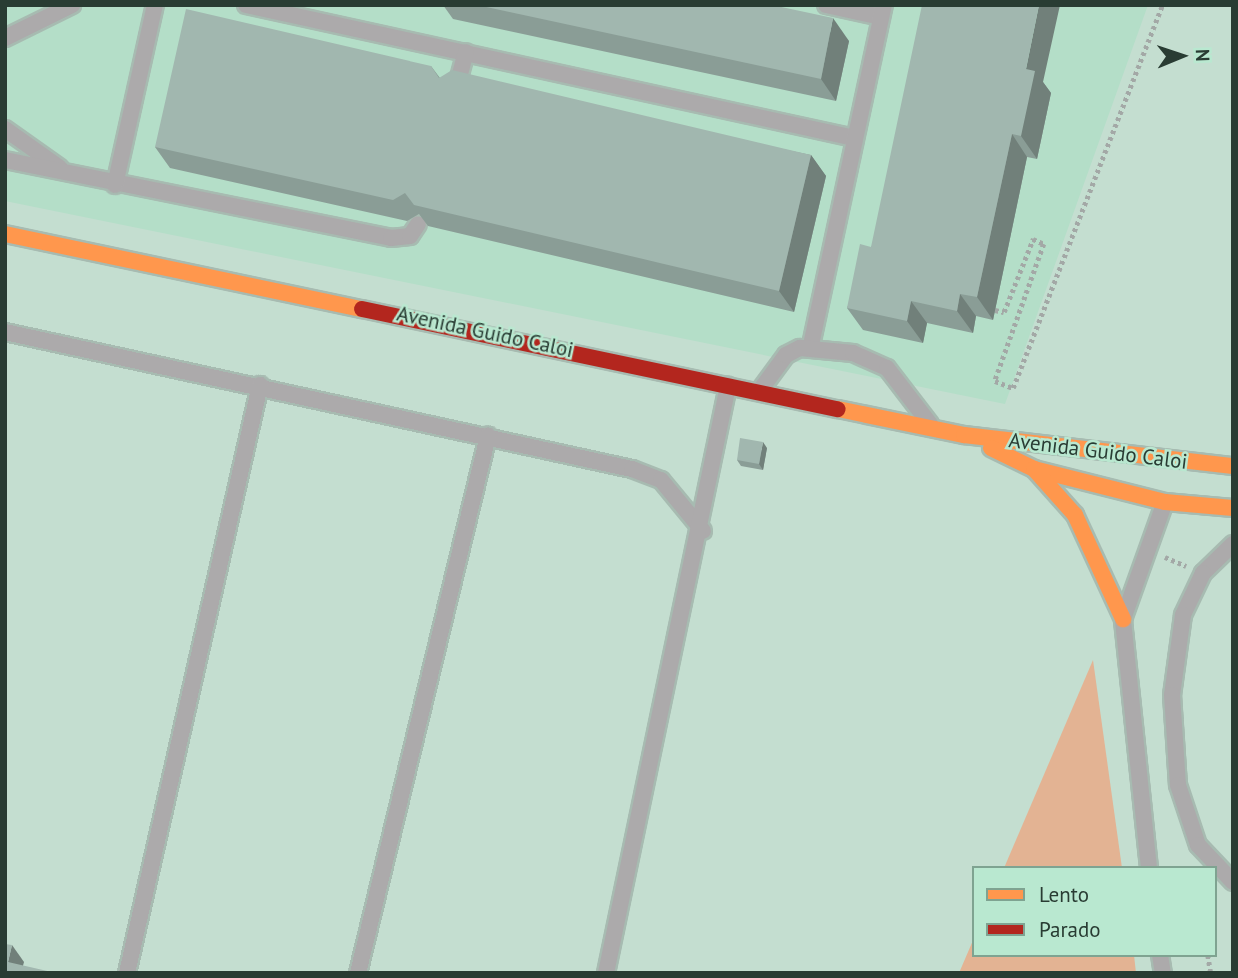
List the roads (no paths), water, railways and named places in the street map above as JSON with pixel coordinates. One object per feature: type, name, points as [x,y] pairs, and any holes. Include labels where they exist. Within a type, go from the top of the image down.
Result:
[{"type":"main road","name":"Avenida Guido Caloi","points":[[5,234],[729,382],[964,435],[1233,467]]},
{"type":"main road","name":"Avenida Guido Caloi","points":[[964,435],[1034,469],[1165,502],[1233,508]]},
{"type":"main road","points":[[1165,502],[1216,466]]},
{"type":"main road","points":[[1034,469],[1075,515],[1124,619]]},
{"type":"lane","points":[[7,39],[72,5]]},
{"type":"lane","points":[[115,185],[155,5]]},
{"type":"lane","points":[[246,5],[854,138]]},
{"type":"lane","points":[[811,345],[883,11],[826,5]]},
{"type":"lane","points":[[456,89],[466,52]]},
{"type":"lane","points":[[5,130],[77,178]]},
{"type":"lane","points":[[5,160],[77,178],[391,238],[410,236],[418,224]]},
{"type":"lane","points":[[5,332],[488,436],[661,480],[703,531]]},
{"type":"lane","points":[[761,389],[786,355],[811,345],[887,368],[916,397],[933,429]]},
{"type":"lane","points":[[606,973],[703,531],[729,382]]},
{"type":"lane","points":[[127,973],[260,385]]},
{"type":"lane","points":[[358,973],[488,436]]},
{"type":"lane","points":[[1149,866],[1124,619],[1165,502]]},
{"type":"lane","points":[[1233,544],[1203,573],[1183,615],[1171,695],[1178,785],[1198,845],[1233,882]]}]
